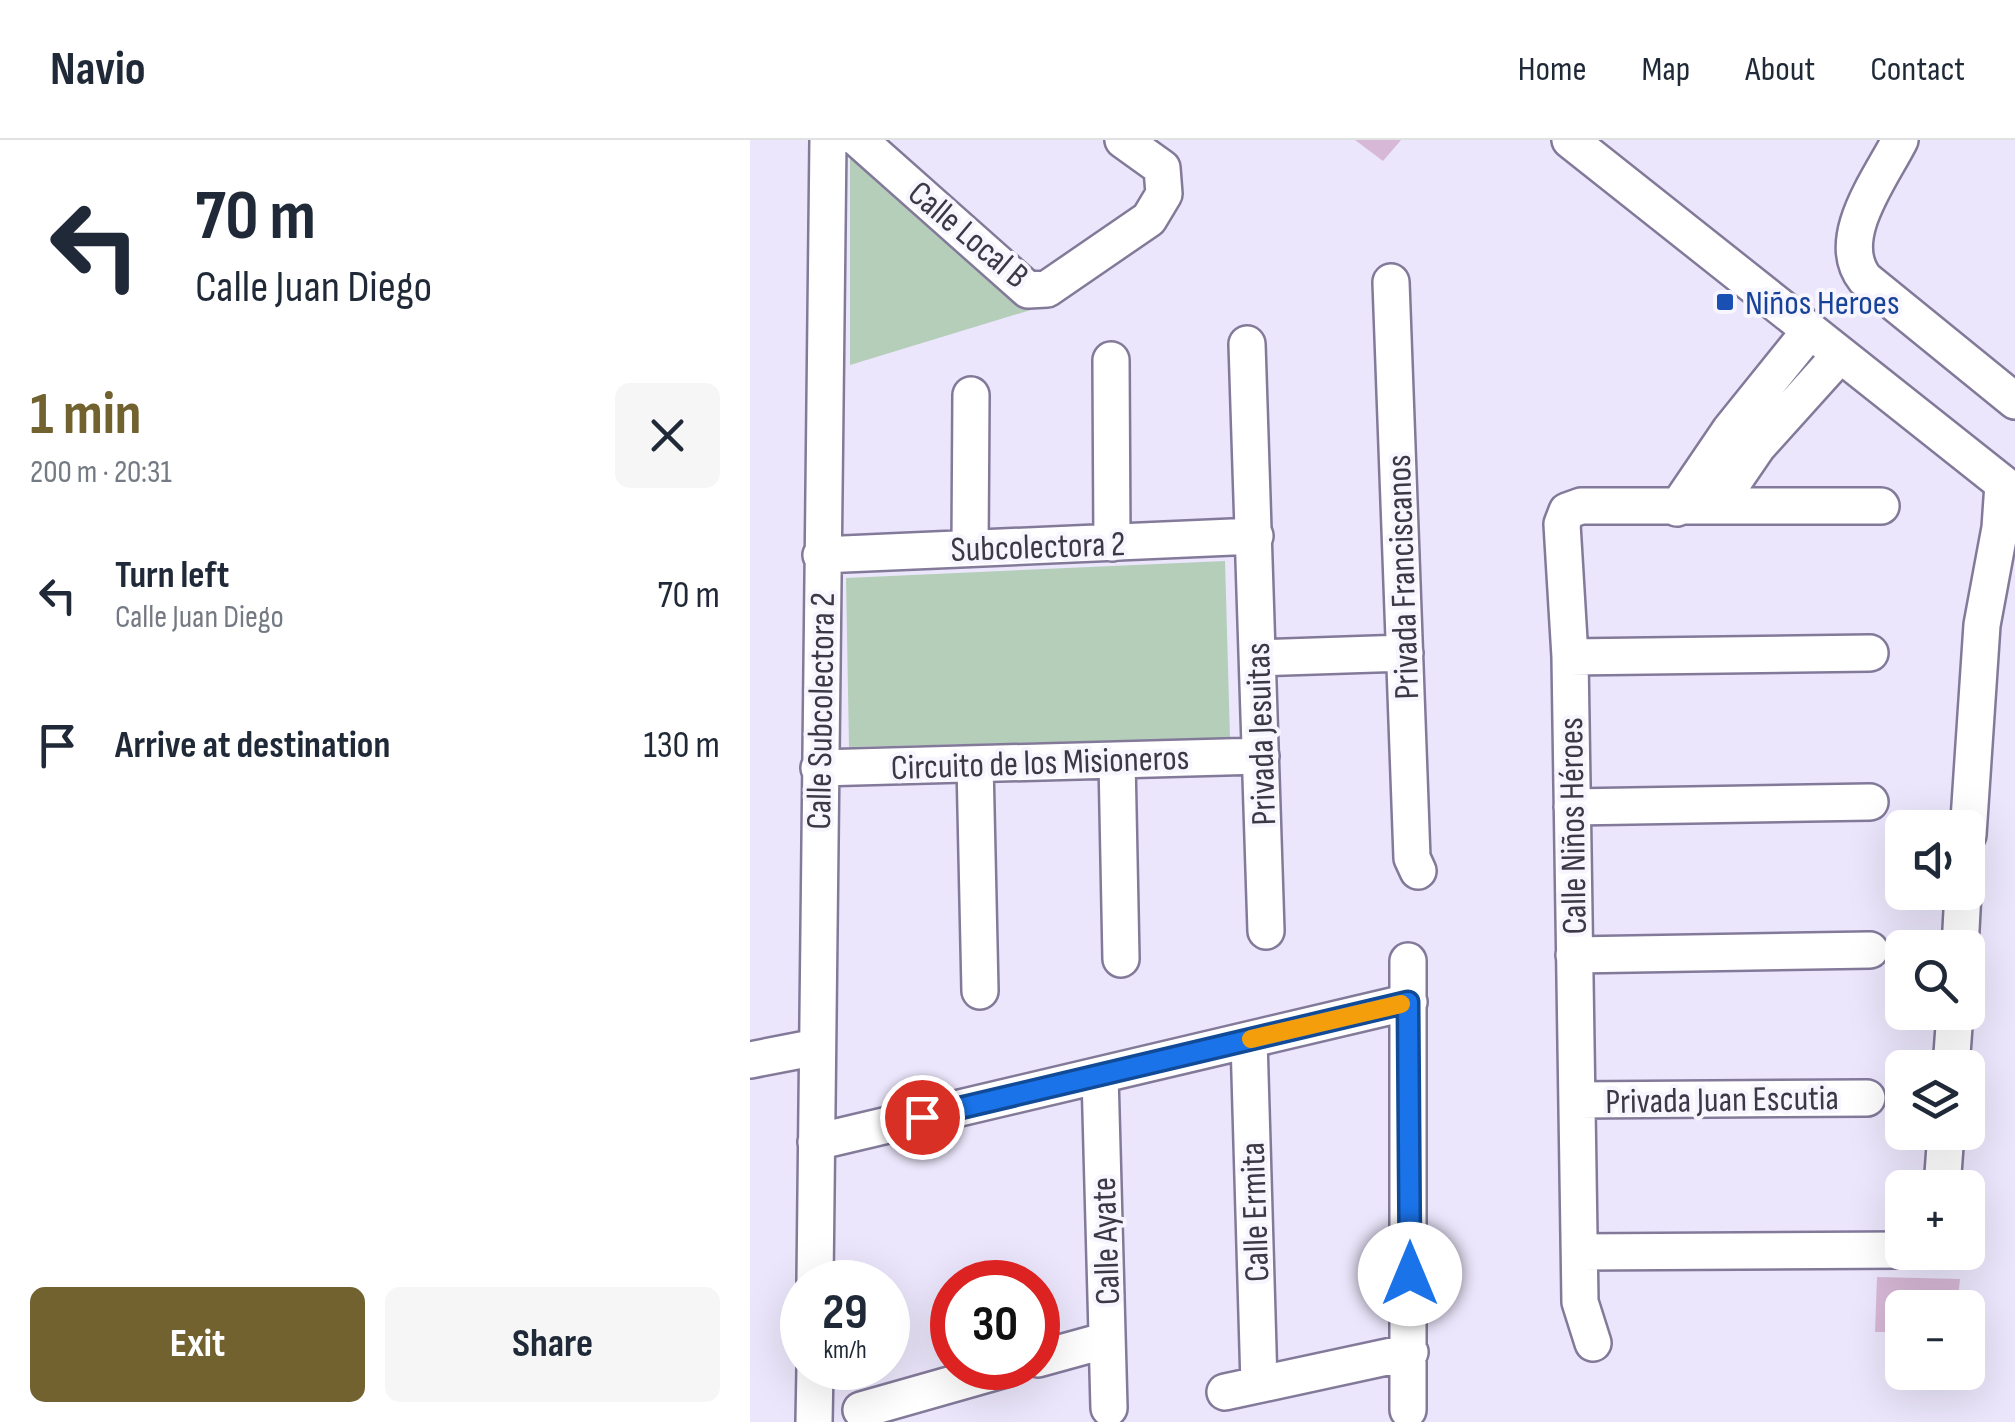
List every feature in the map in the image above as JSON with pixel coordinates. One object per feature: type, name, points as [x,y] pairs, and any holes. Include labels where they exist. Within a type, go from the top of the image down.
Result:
[{"type":"street","name":"Calle Subcolectora 2","points":[[815,1260],[828,140]]},
{"type":"street","name":"Calle Local B","points":[[860,140],[1028,290],[1047,289],[1149,219],[1164,194],[1162,168],[1124,140]]},
{"type":"street","points":[[1900,140],[1855,229],[1856,267],[2015,401]]},
{"type":"street","points":[[1578,143],[1809,332],[2009,488],[1982,625],[1970,810]]},
{"type":"street","name":"Privada Franciscanos","points":[[1391,282],[1412,858],[1418,870]]},
{"type":"street","points":[[1677,508],[1730,430],[1809,332]]},
{"type":"street","name":"Privada Jesuitas","points":[[1246,344],[1266,931]]},
{"type":"street","points":[[1717,506],[1758,446],[1840,356]]},
{"type":"street","points":[[1111,360],[1112,542]]},
{"type":"street","points":[[970,548],[971,395]]},
{"type":"street","name":"Calle Niños Héroes","points":[[1593,1343],[1580,1302],[1570,657],[1562,524],[1567,511],[1581,506],[1880,506]]},
{"type":"street","name":"Subcolectora 2","points":[[821,555],[1255,536]]},
{"type":"street","points":[[1258,658],[1405,653]]},
{"type":"street","points":[[1570,657],[1870,653]]},
{"type":"street","name":"Circuito de los Misioneros","points":[[819,768],[1261,756]]},
{"type":"street","points":[[1117,760],[1122,959]]},
{"type":"street","points":[[975,764],[980,991]]},
{"type":"street","points":[[1572,807],[1870,802]]},
{"type":"street","points":[[1574,955],[1870,950]]},
{"type":"street","points":[[1408,961],[1408,1410]]},
{"type":"street","points":[[816,1142],[1408,1002]]},
{"type":"street","name":"Calle Ermita","points":[[1249,1040],[1242,1388],[1410,1352]]},
{"type":"street","points":[[750,1060],[817,1047]]},
{"type":"street","name":"Calle Ayate","points":[[1100,1075],[1109,1408]]},
{"type":"street","name":"Privada Juan Escutia","points":[[1577,1100],[1868,1098]]},
{"type":"street","points":[[1580,1252],[1885,1250]]},
{"type":"street","points":[[1060,1354],[1107,1340]]},
{"type":"street","points":[[814,1422],[815,1390]]},
{"type":"street","points":[[860,1410],[931,1390]]},
{"type":"green space","points":[[850,151],[1034,309],[850,365]]},
{"type":"green space","points":[[1225,561],[1230,738],[849,747],[846,578]]},
{"type":"building","points":[[1355,140],[1401,140],[1383,161]]},
{"type":"building","points":[[1877,1277],[1960,1279],[1959,1290],[1885,1290],[1885,1332],[1875,1332]]},
{"type":"slow traffic","points":[[1251,1039],[1401,1004]]},
{"type":"place","name":"Niños Heroes","points":[[1725,302]]},
{"type":"route","points":[[922,1117],[1408,1002],[1410,1274]]}]
